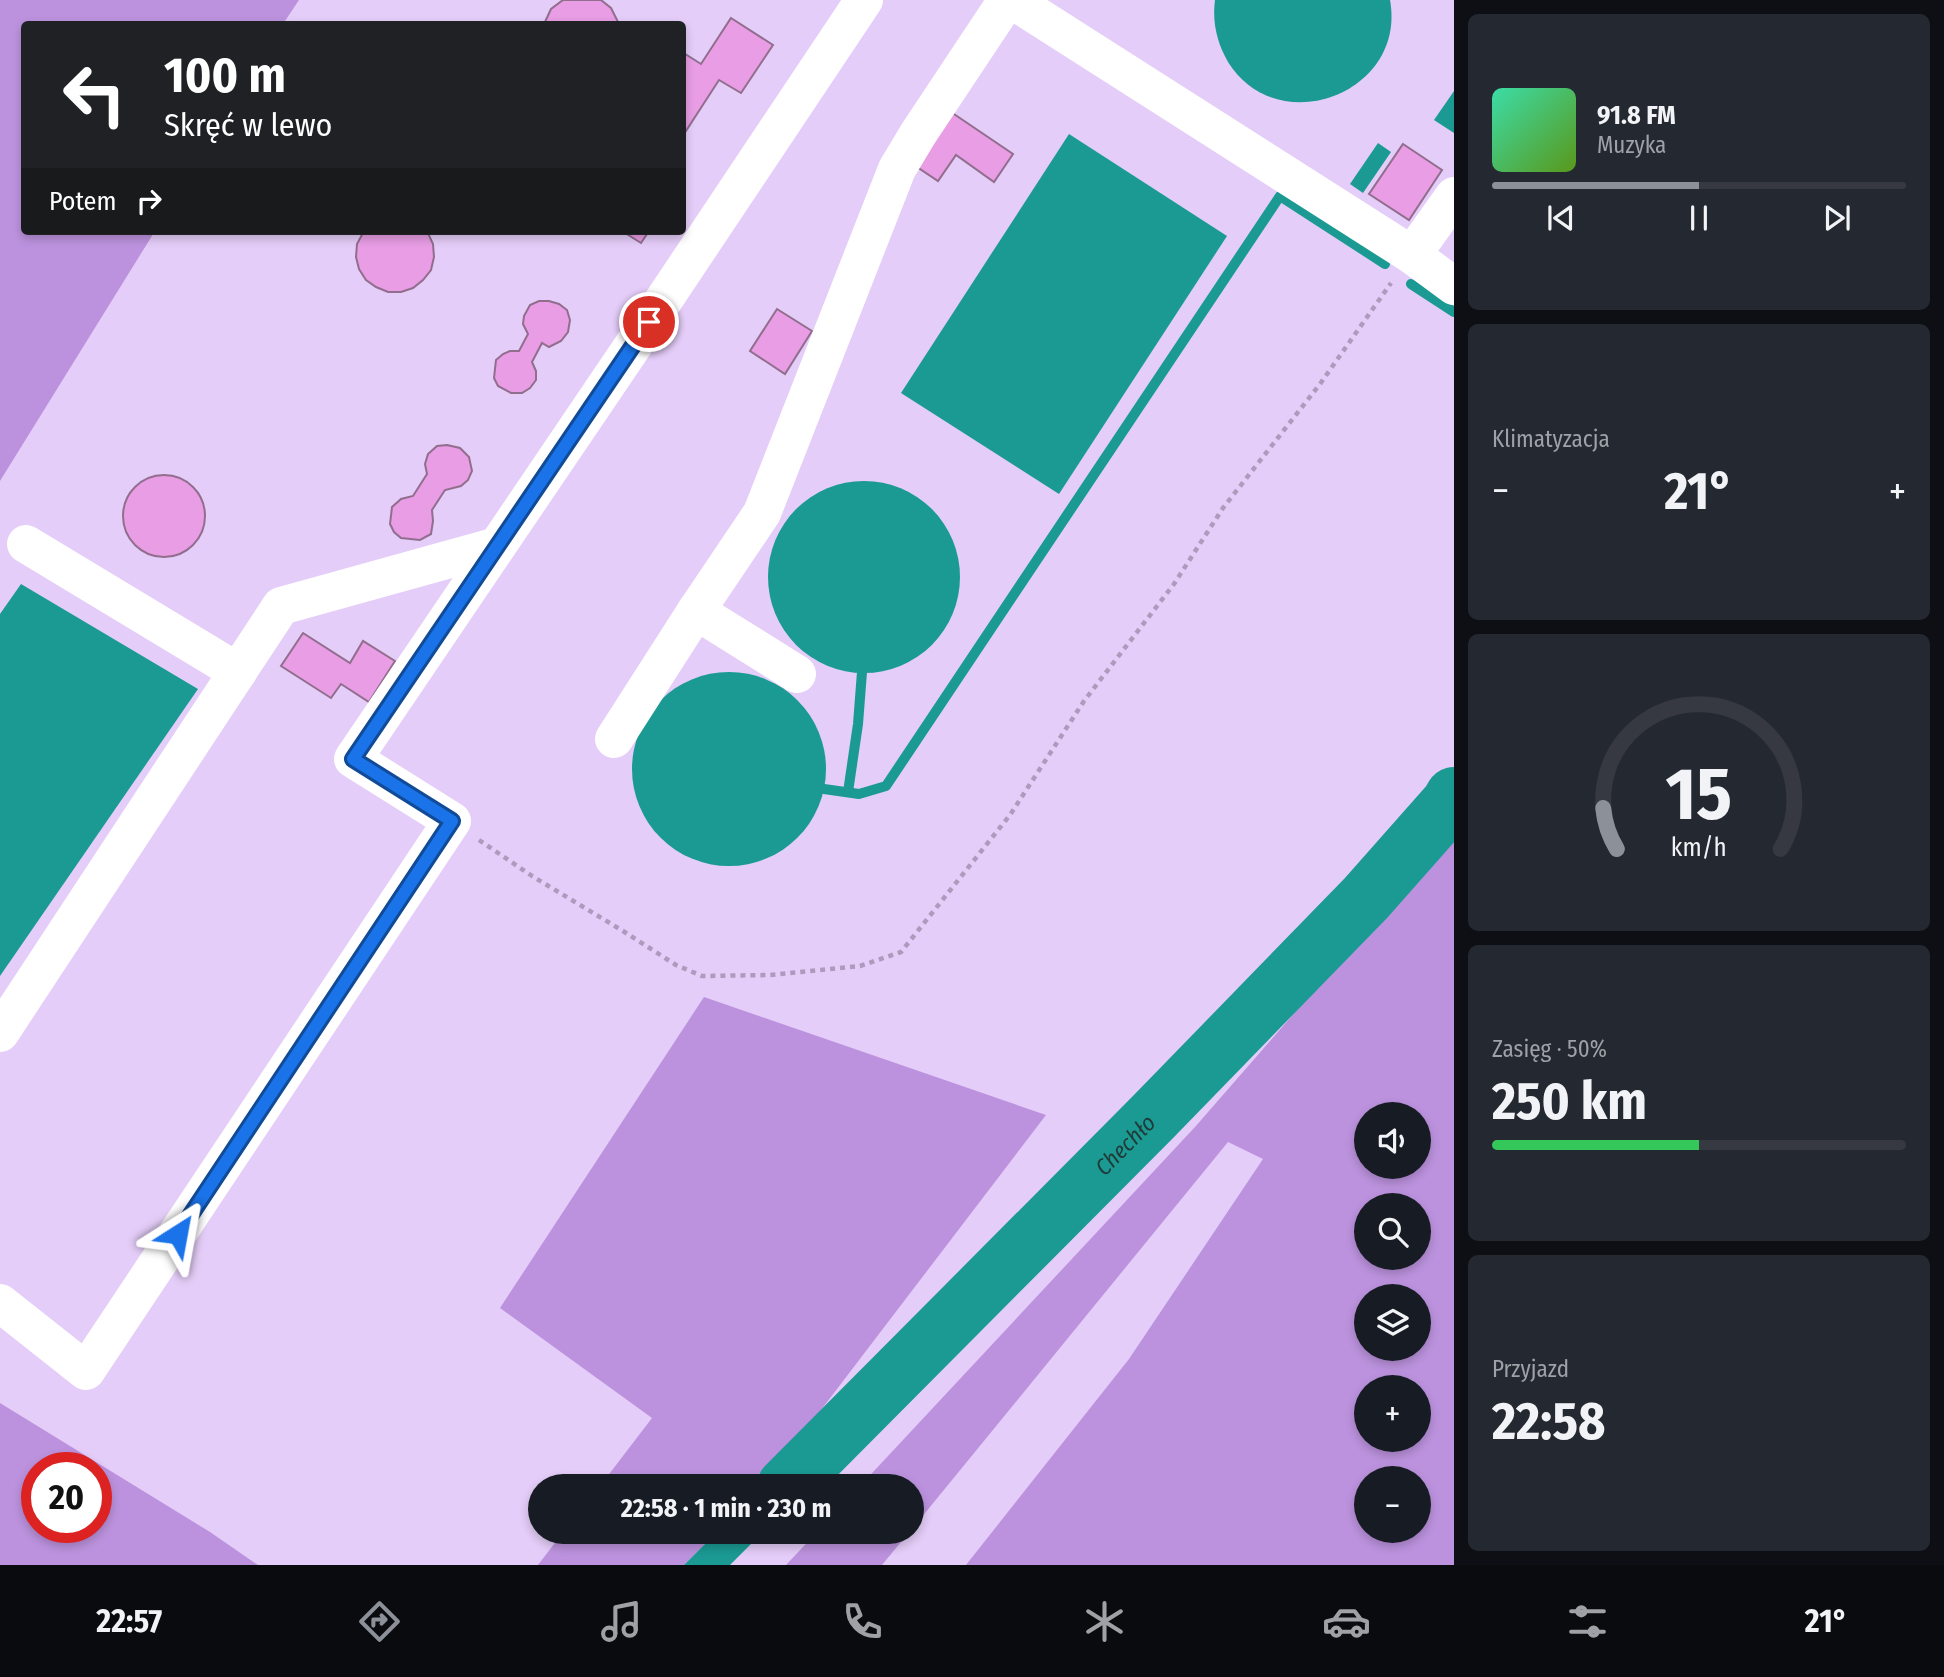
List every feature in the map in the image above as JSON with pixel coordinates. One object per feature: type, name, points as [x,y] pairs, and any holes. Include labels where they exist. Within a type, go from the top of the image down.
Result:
[{"type":"lane","points":[[0,1303],[86,1371],[452,821],[353,759],[864,0]]},
{"type":"lane","points":[[614,739],[762,513],[897,169],[1009,0],[1412,255],[1454,286]]},
{"type":"lane","points":[[1412,255],[1454,196]]},
{"type":"lane","points":[[26,544],[238,672]]},
{"type":"lane","points":[[0,1033],[281,606],[497,546]]},
{"type":"lane","points":[[696,611],[797,674]]},
{"type":"path","points":[[452,821],[532,876],[676,965],[702,976],[770,975],[860,966],[901,952],[1010,815],[1084,701],[1174,584],[1223,508],[1320,384],[1412,255]]},
{"type":"shaded area","points":[[0,0],[299,0],[285,21],[21,21],[21,235],[153,235],[0,481]]},
{"type":"shaded area","points":[[1215,0],[1390,0],[1390,33],[1379,60],[1359,82],[1334,96],[1306,102],[1277,99],[1250,86],[1228,62],[1216,32]]},
{"type":"shaded area","points":[[1454,91],[1454,133],[1434,120]]},
{"type":"shaded area","points":[[1069,134],[1227,236],[1059,494],[901,393]]},
{"type":"shaded area","points":[[1378,143],[1391,152],[1363,193],[1350,184]]},
{"type":"shaded area","points":[[864,481],[901,488],[932,509],[953,540],[960,577],[953,614],[932,645],[901,666],[864,673],[827,666],[796,645],[775,614],[768,577],[775,540],[796,509],[827,488]]},
{"type":"shaded area","points":[[21,584],[198,689],[0,976],[0,614]]},
{"type":"shaded area","points":[[729,672],[766,680],[797,701],[818,732],[826,769],[818,806],[797,837],[766,858],[729,866],[692,858],[661,837],[640,806],[632,769],[640,732],[661,701],[692,680]]},
{"type":"shaded area","points":[[1454,826],[1454,1565],[966,1565],[1129,1359],[1263,1159],[1228,1142],[924,1514],[924,1474],[871,1474],[1195,1127]]},
{"type":"shaded area","points":[[704,997],[1046,1115],[772,1474],[609,1474],[652,1418],[500,1308]]},
{"type":"shaded area","points":[[0,1403],[80,1452],[21,1452],[21,1543],[112,1543],[112,1472],[258,1565],[0,1565]]},
{"type":"shaded area","points":[[554,1544],[705,1544],[684,1565],[538,1565]]},
{"type":"shaded area","points":[[705,1544],[751,1544],[730,1565],[684,1565]]},
{"type":"shaded area","points":[[806,1544],[899,1544],[882,1565],[786,1565]]},
{"type":"building","points":[[563,0],[601,0],[611,8],[618,21],[545,21],[551,9]]},
{"type":"building","points":[[731,18],[773,45],[741,93],[719,80],[686,131],[686,55],[701,64]]},
{"type":"building","points":[[948,110],[1013,154],[994,182],[956,155],[938,181],[911,163]]},
{"type":"building","points":[[1403,144],[1442,170],[1409,220],[1369,194]]},
{"type":"building","points":[[362,235],[429,235],[434,257],[431,270],[413,288],[388,292],[366,280],[356,257],[357,244]]},
{"type":"building","points":[[628,235],[646,235],[641,243]]},
{"type":"building","points":[[539,301],[559,304],[567,310],[570,320],[568,332],[561,341],[549,347],[542,343],[532,362],[536,380],[522,393],[511,393],[498,386],[494,378],[496,360],[510,351],[519,351],[528,334],[523,324],[524,316],[530,305]]},
{"type":"building","points":[[777,309],[812,331],[785,374],[750,351]]},
{"type":"building","points":[[437,446],[460,448],[469,457],[472,471],[468,480],[461,486],[445,490],[432,510],[431,534],[420,540],[401,538],[390,524],[392,507],[401,499],[413,496],[427,474],[425,464],[428,454]]},
{"type":"building","points":[[156,475],[172,475],[187,482],[198,493],[205,508],[202,532],[193,545],[172,557],[156,557],[141,550],[130,539],[123,524],[123,508],[130,493],[141,482]]},
{"type":"building","points":[[303,633],[350,663],[363,641],[395,661],[369,702],[341,684],[331,698],[281,666]]},
{"type":"waterway","points":[[824,789],[859,794],[886,786],[1280,196],[1385,264]]},
{"type":"waterway","points":[[1411,284],[1454,312]]},
{"type":"waterway","points":[[848,792],[862,672]]},
{"type":"waterway","name":"Chechło","points":[[798,1474],[1154,1116],[1366,898],[1454,796]]},
{"type":"route","points":[[178,1234],[452,821],[353,759],[649,322]]}]
